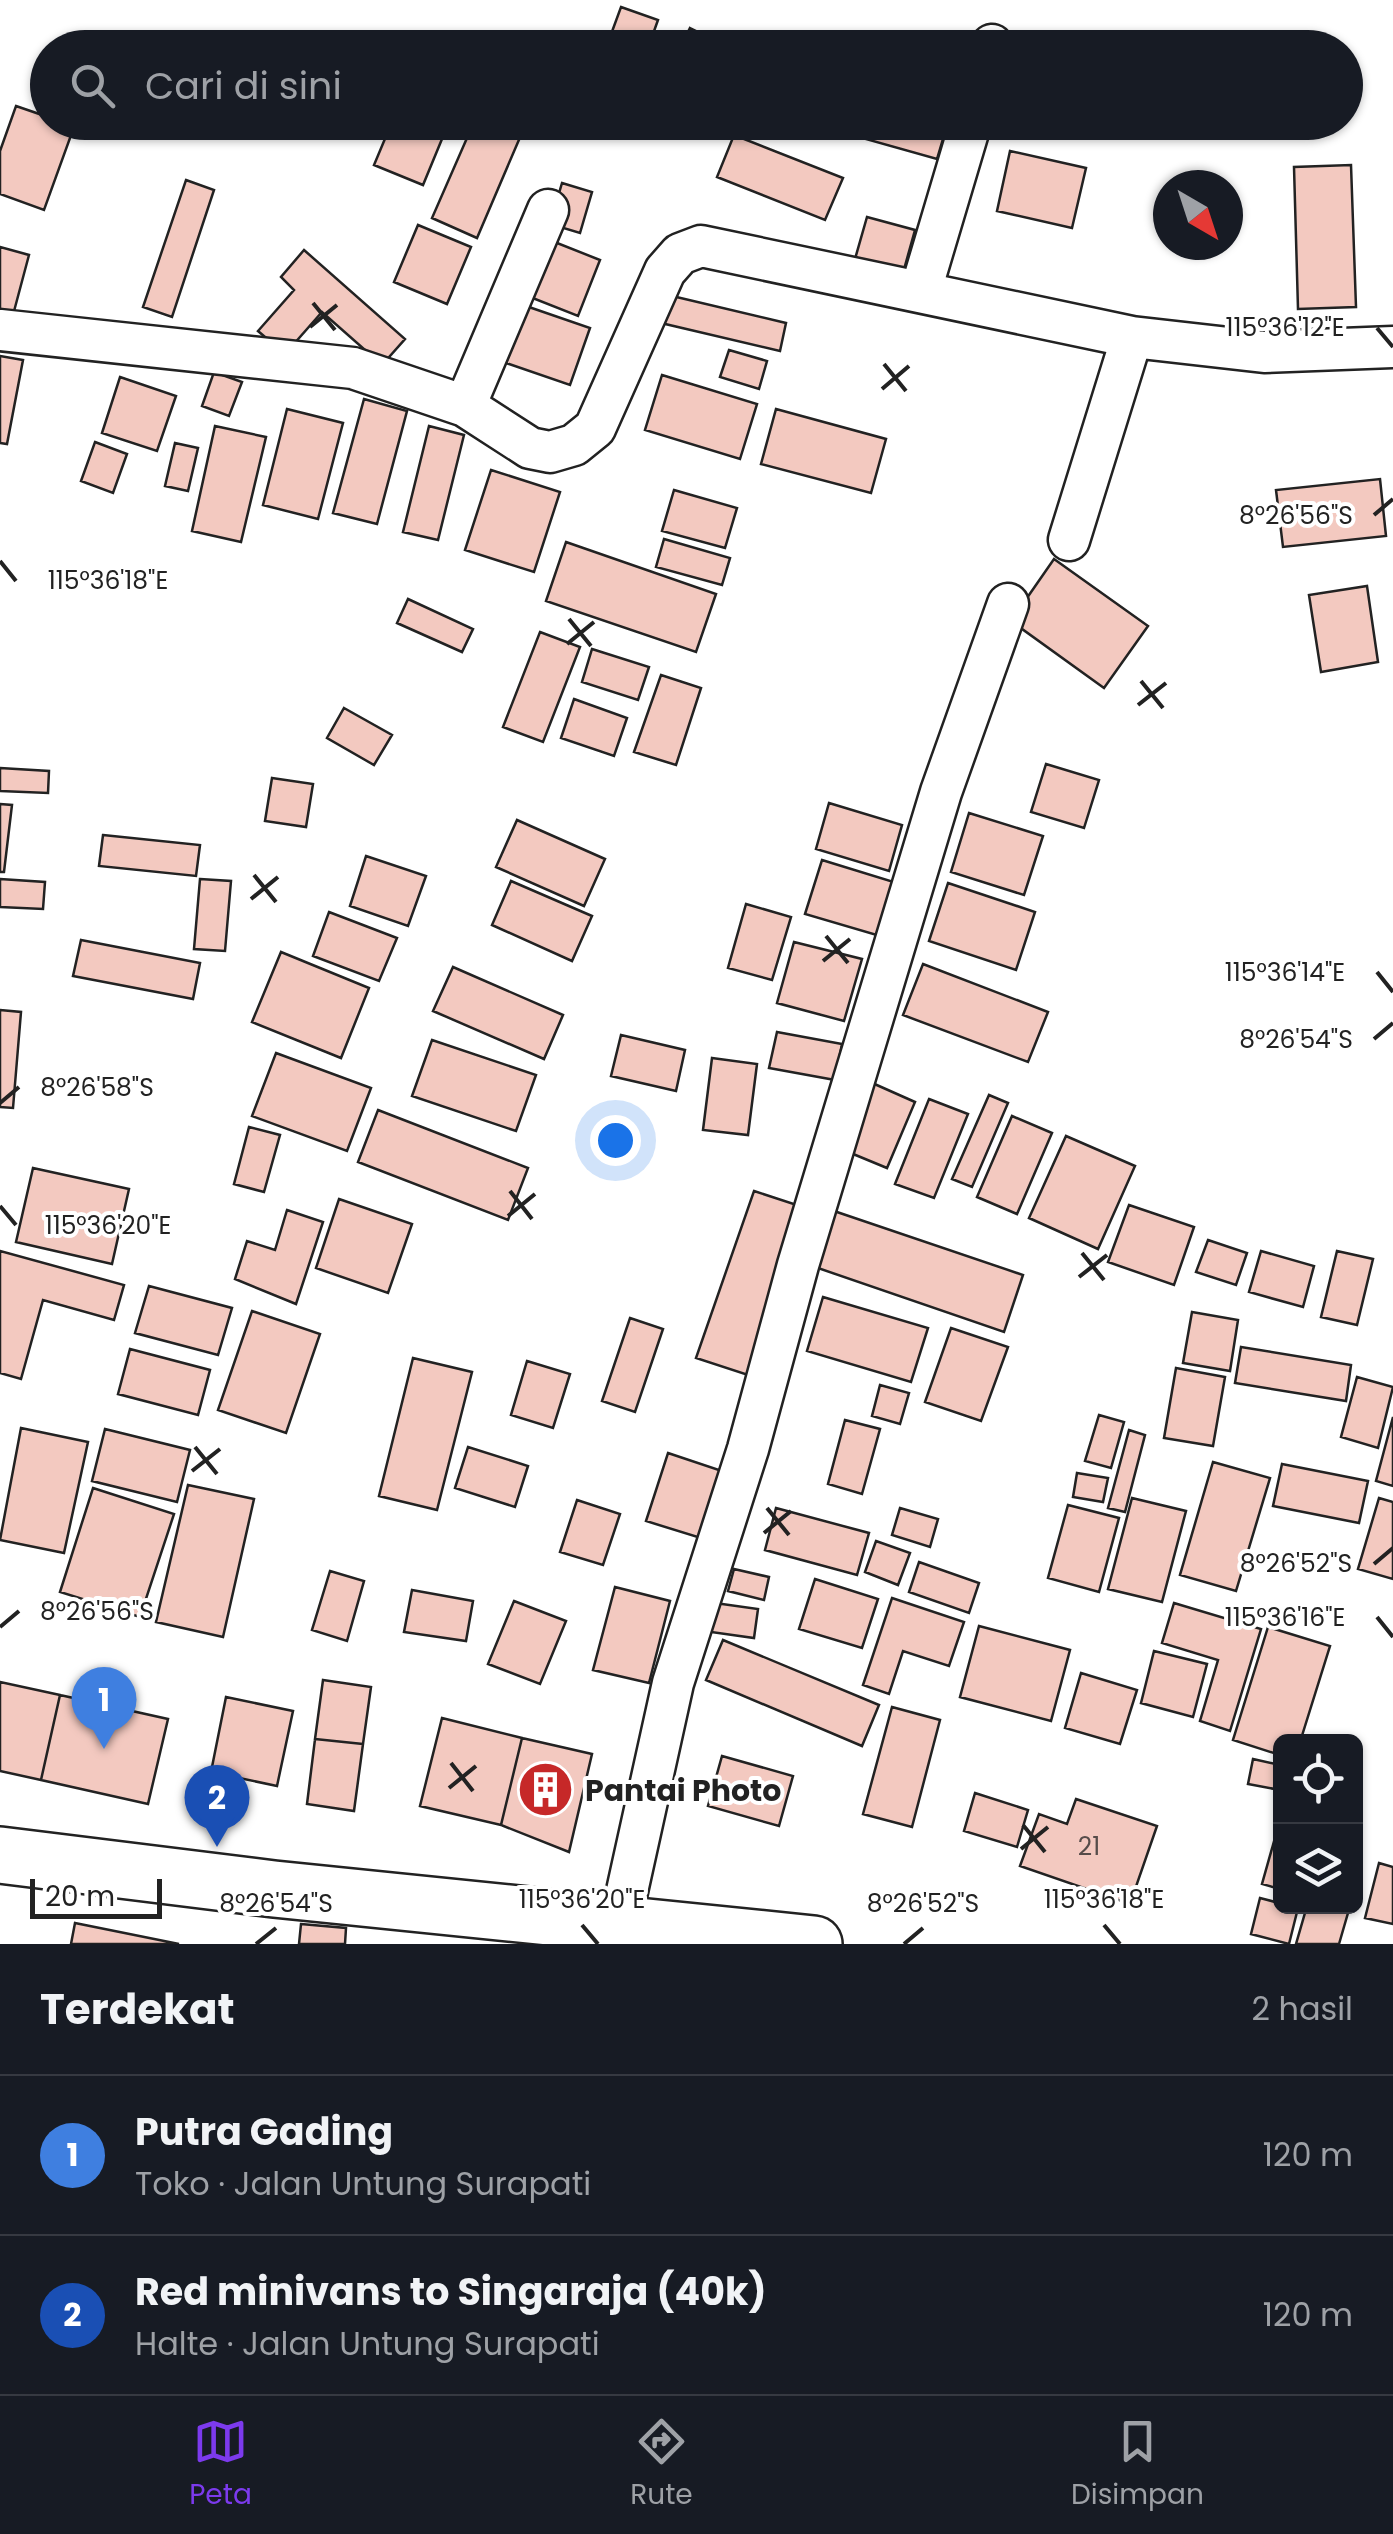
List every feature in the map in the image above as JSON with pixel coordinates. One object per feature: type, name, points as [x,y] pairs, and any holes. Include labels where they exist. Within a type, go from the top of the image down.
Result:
[{"type":"highway","points":[[0,1855],[274,1889],[814,1944]]},
{"type":"street","points":[[921,290],[965,140]]},
{"type":"street","points":[[464,406],[548,210]]},
{"type":"street","points":[[0,330],[353,368],[464,406],[530,448],[550,452],[574,445],[595,428],[665,271],[680,254],[701,246],[1132,337],[1264,352],[1393,347]]},
{"type":"street","points":[[1069,540],[1132,337]]},
{"type":"street","points":[[620,1924],[674,1683],[748,1449],[798,1265],[942,792],[1008,604]]},
{"type":"building","points":[[621,7],[658,20],[654,30],[613,30]]},
{"type":"building","points":[[16,106],[30,111],[30,140],[69,140],[44,210],[0,194],[0,151]]},
{"type":"building","points":[[384,140],[442,140],[423,185],[374,165]]},
{"type":"building","points":[[466,140],[519,140],[477,238],[432,218]]},
{"type":"building","points":[[732,140],[747,140],[843,178],[825,220],[717,177]]},
{"type":"building","points":[[869,140],[943,140],[937,159]]},
{"type":"building","points":[[1010,151],[1086,168],[1072,228],[997,211]]},
{"type":"building","points":[[1351,165],[1356,307],[1298,309],[1294,167]]},
{"type":"building","points":[[186,180],[214,190],[172,317],[143,307]]},
{"type":"building","points":[[562,183],[592,192],[580,233],[550,224]]},
{"type":"building","points":[[867,217],[915,230],[903,273],[855,259]]},
{"type":"building","points":[[418,225],[471,247],[447,304],[394,282]]},
{"type":"building","points":[[547,239],[600,260],[578,316],[525,295]]},
{"type":"building","points":[[0,247],[29,255],[13,315],[0,311]]},
{"type":"building","points":[[304,250],[405,339],[382,365],[322,312],[285,354],[258,331],[294,290],[281,277]]},
{"type":"building","points":[[668,295],[786,323],[780,351],[661,323]]},
{"type":"building","points":[[526,306],[590,328],[570,385],[506,363]]},
{"type":"building","points":[[729,350],[767,361],[759,389],[720,377]]},
{"type":"building","points":[[0,356],[23,360],[7,444],[0,443]]},
{"type":"building","points":[[214,372],[242,382],[229,416],[202,406]]},
{"type":"building","points":[[662,375],[757,404],[740,459],[645,430]]},
{"type":"building","points":[[120,377],[176,396],[157,451],[102,433]]},
{"type":"building","points":[[364,399],[407,411],[377,524],[333,513]]},
{"type":"building","points":[[287,409],[343,423],[318,519],[263,505]]},
{"type":"building","points":[[776,409],[886,439],[871,493],[761,464]]},
{"type":"building","points":[[215,426],[266,437],[241,542],[192,531]]},
{"type":"building","points":[[429,426],[464,435],[438,540],[403,532]]},
{"type":"building","points":[[95,442],[127,454],[113,493],[81,481]]},
{"type":"building","points":[[175,443],[198,448],[188,491],[165,486]]},
{"type":"building","points":[[491,470],[560,492],[534,572],[465,550]]},
{"type":"building","points":[[1380,479],[1386,536],[1283,547],[1276,490]]},
{"type":"building","points":[[674,490],[737,508],[725,548],[662,531]]},
{"type":"building","points":[[664,539],[730,558],[722,585],[656,567]]},
{"type":"building","points":[[566,542],[716,594],[696,652],[546,601]]},
{"type":"building","points":[[1054,559],[1148,626],[1104,688],[1011,621]]},
{"type":"building","points":[[1367,586],[1378,662],[1321,672],[1309,595]]},
{"type":"building","points":[[408,599],[473,629],[462,652],[397,623]]},
{"type":"building","points":[[540,632],[580,647],[543,742],[503,727]]},
{"type":"building","points":[[592,649],[649,667],[638,700],[582,682]]},
{"type":"building","points":[[661,675],[701,688],[676,765],[634,752]]},
{"type":"building","points":[[574,699],[627,718],[614,756],[561,738]]},
{"type":"building","points":[[344,708],[392,735],[374,765],[327,738]]},
{"type":"building","points":[[1046,764],[1099,780],[1084,828],[1031,812]]},
{"type":"building","points":[[0,768],[49,771],[48,793],[0,791]]},
{"type":"building","points":[[272,778],[313,784],[306,827],[265,821]]},
{"type":"building","points":[[829,803],[902,825],[889,871],[816,849]]},
{"type":"building","points":[[0,804],[12,805],[4,872],[0,872]]},
{"type":"building","points":[[969,813],[1043,836],[1024,895],[951,872]]},
{"type":"building","points":[[517,820],[605,859],[584,906],[496,867]]},
{"type":"building","points":[[103,835],[200,845],[196,876],[99,866]]},
{"type":"building","points":[[366,856],[426,876],[408,926],[350,906]]},
{"type":"building","points":[[822,860],[897,883],[880,936],[805,914]]},
{"type":"building","points":[[0,879],[45,882],[43,909],[0,907]]},
{"type":"building","points":[[200,879],[231,881],[225,951],[194,949]]},
{"type":"building","points":[[511,881],[592,916],[572,961],[492,925]]},
{"type":"building","points":[[948,883],[1035,912],[1016,970],[929,941]]},
{"type":"building","points":[[746,904],[791,917],[772,980],[728,968]]},
{"type":"building","points":[[329,912],[397,938],[379,981],[313,956]]},
{"type":"building","points":[[81,940],[200,963],[193,999],[73,976]]},
{"type":"building","points":[[794,942],[862,959],[844,1021],[777,1003]]},
{"type":"building","points":[[281,952],[369,988],[341,1058],[252,1022]]},
{"type":"building","points":[[923,964],[1048,1012],[1028,1062],[903,1015]]},
{"type":"building","points":[[453,967],[563,1015],[544,1059],[433,1011]]},
{"type":"building","points":[[0,1010],[21,1012],[13,1108],[0,1107]]},
{"type":"building","points":[[777,1032],[842,1044],[835,1080],[769,1068]]},
{"type":"building","points":[[621,1035],[685,1050],[676,1091],[611,1076]]},
{"type":"building","points":[[432,1040],[536,1075],[516,1131],[412,1096]]},
{"type":"building","points":[[276,1053],[371,1088],[347,1151],[252,1116]]},
{"type":"building","points":[[712,1058],[757,1064],[748,1135],[703,1130]]},
{"type":"building","points":[[870,1082],[915,1102],[887,1168],[841,1149]]},
{"type":"building","points":[[989,1095],[1008,1103],[972,1187],[952,1179]]},
{"type":"building","points":[[929,1099],[968,1114],[934,1198],[895,1184]]},
{"type":"building","points":[[378,1110],[528,1168],[508,1220],[358,1162]]},
{"type":"building","points":[[1012,1116],[1052,1133],[1017,1214],[977,1197]]},
{"type":"building","points":[[249,1127],[280,1135],[264,1192],[234,1184]]},
{"type":"building","points":[[1066,1136],[1135,1166],[1098,1249],[1029,1218]]},
{"type":"building","points":[[33,1168],[129,1189],[112,1264],[16,1242]]},
{"type":"building","points":[[754,1191],[806,1208],[748,1375],[696,1358]]},
{"type":"building","points":[[339,1199],[412,1224],[388,1293],[316,1268]]},
{"type":"building","points":[[1129,1205],[1194,1227],[1174,1285],[1108,1262]]},
{"type":"building","points":[[287,1210],[323,1222],[296,1304],[235,1279],[247,1241],[275,1250]]},
{"type":"building","points":[[834,1211],[1023,1275],[1004,1332],[815,1267]]},
{"type":"building","points":[[1208,1240],[1247,1253],[1236,1285],[1196,1272]]},
{"type":"building","points":[[0,1251],[124,1285],[114,1320],[43,1300],[21,1379],[0,1373]]},
{"type":"building","points":[[1261,1251],[1314,1266],[1303,1307],[1249,1292]]},
{"type":"building","points":[[1337,1251],[1373,1259],[1357,1325],[1321,1317]]},
{"type":"building","points":[[149,1286],[232,1308],[218,1355],[135,1333]]},
{"type":"building","points":[[823,1297],[928,1328],[911,1382],[807,1351]]},
{"type":"building","points":[[252,1311],[320,1334],[286,1433],[218,1410]]},
{"type":"building","points":[[1192,1312],[1238,1320],[1230,1371],[1183,1363]]},
{"type":"building","points":[[630,1318],[663,1329],[635,1412],[602,1401]]},
{"type":"building","points":[[951,1328],[1008,1347],[981,1421],[925,1402]]},
{"type":"building","points":[[1241,1347],[1351,1365],[1346,1401],[1235,1383]]},
{"type":"building","points":[[130,1349],[210,1370],[198,1415],[118,1394]]},
{"type":"building","points":[[413,1358],[472,1372],[437,1510],[379,1496]]},
{"type":"building","points":[[527,1361],[570,1374],[553,1428],[511,1415]]},
{"type":"building","points":[[1176,1368],[1225,1377],[1213,1446],[1164,1438]]},
{"type":"building","points":[[1357,1377],[1393,1387],[1378,1448],[1341,1437]]},
{"type":"building","points":[[880,1385],[909,1393],[900,1424],[872,1416]]},
{"type":"building","points":[[1099,1415],[1124,1422],[1111,1468],[1085,1461]]},
{"type":"building","points":[[1393,1417],[1393,1486],[1376,1481]]},
{"type":"building","points":[[845,1420],[880,1429],[862,1494],[828,1484]]},
{"type":"building","points":[[21,1428],[88,1442],[64,1553],[0,1540]]},
{"type":"building","points":[[105,1429],[190,1450],[177,1502],[92,1481]]},
{"type":"building","points":[[1129,1430],[1145,1435],[1125,1512],[1108,1508]]},
{"type":"building","points":[[468,1447],[528,1466],[515,1507],[455,1488]]},
{"type":"building","points":[[668,1453],[725,1472],[704,1539],[646,1521]]},
{"type":"building","points":[[1213,1462],[1270,1478],[1236,1591],[1180,1575]]},
{"type":"building","points":[[1282,1464],[1368,1481],[1359,1523],[1273,1506]]},
{"type":"building","points":[[1077,1473],[1108,1478],[1103,1502],[1073,1497]]},
{"type":"building","points":[[188,1485],[254,1499],[223,1637],[156,1622]]},
{"type":"building","points":[[93,1488],[174,1514],[140,1617],[60,1592]]},
{"type":"building","points":[[1132,1498],[1186,1511],[1162,1602],[1108,1589]]},
{"type":"building","points":[[1379,1498],[1393,1502],[1393,1579],[1358,1569]]},
{"type":"building","points":[[577,1500],[620,1514],[603,1565],[560,1552]]},
{"type":"building","points":[[1068,1505],[1119,1518],[1099,1592],[1048,1578]]},
{"type":"building","points":[[776,1508],[869,1533],[857,1575],[765,1550]]},
{"type":"building","points":[[900,1508],[938,1519],[930,1547],[892,1535]]},
{"type":"building","points":[[876,1541],[910,1553],[898,1585],[865,1572]]},
{"type":"building","points":[[919,1562],[979,1583],[969,1613],[909,1592]]},
{"type":"building","points":[[734,1569],[769,1577],[764,1600],[728,1591]]},
{"type":"building","points":[[330,1571],[364,1581],[347,1641],[312,1630]]},
{"type":"building","points":[[815,1579],[878,1599],[862,1648],[799,1629]]},
{"type":"building","points":[[615,1587],[670,1601],[649,1683],[593,1670]]},
{"type":"building","points":[[412,1590],[473,1601],[466,1641],[404,1632]]},
{"type":"building","points":[[892,1598],[964,1622],[949,1666],[903,1651],[889,1694],[863,1685]]},
{"type":"building","points":[[514,1601],[566,1621],[540,1684],[488,1664]]},
{"type":"building","points":[[715,1603],[758,1609],[754,1638],[711,1632]]},
{"type":"building","points":[[1174,1603],[1261,1629],[1230,1731],[1200,1721],[1218,1660],[1162,1643]]},
{"type":"building","points":[[979,1626],[1070,1650],[1051,1721],[960,1697]]},
{"type":"building","points":[[1268,1627],[1330,1646],[1302,1734],[1273,1734],[1273,1753],[1233,1740]]},
{"type":"building","points":[[723,1640],[879,1705],[862,1746],[706,1680]]},
{"type":"building","points":[[1154,1651],[1207,1664],[1193,1717],[1141,1703]]},
{"type":"building","points":[[1081,1673],[1137,1690],[1120,1744],[1065,1728]]},
{"type":"building","points":[[323,1680],[371,1687],[363,1744],[315,1739]]},
{"type":"building","points":[[0,1682],[60,1695],[41,1780],[0,1771]]},
{"type":"building","points":[[60,1695],[168,1719],[148,1804],[41,1780]]},
{"type":"building","points":[[226,1697],[293,1711],[277,1786],[211,1772]]},
{"type":"building","points":[[892,1707],[940,1720],[912,1827],[863,1814]]},
{"type":"building","points":[[442,1718],[522,1738],[501,1825],[420,1806]]},
{"type":"building","name":"Pantai Photo","points":[[522,1738],[592,1754],[569,1852],[501,1825]]},
{"type":"building","points":[[315,1739],[363,1744],[354,1811],[307,1804]]},
{"type":"building","points":[[722,1756],[793,1776],[779,1826],[708,1806]]},
{"type":"building","points":[[1253,1759],[1273,1763],[1273,1789],[1248,1784]]},
{"type":"building","points":[[975,1793],[1028,1810],[1017,1847],[964,1831]]},
{"type":"building","points":[[1076,1799],[1157,1826],[1130,1904],[1020,1866],[1039,1814],[1067,1824]]},
{"type":"building","points":[[1273,1845],[1273,1887],[1262,1884]]},
{"type":"building","points":[[1379,1863],[1393,1867],[1393,1924],[1365,1918]]},
{"type":"building","points":[[1260,1898],[1273,1901],[1273,1914],[1296,1914],[1289,1944],[1251,1934]]},
{"type":"building","points":[[1305,1914],[1348,1914],[1339,1944],[1296,1944]]},
{"type":"building","points":[[75,1923],[179,1944],[71,1944]]},
{"type":"building","points":[[301,1924],[346,1928],[345,1944],[299,1944]]},
{"type":"place","name":"Putra Gading","points":[[104,1749]]},
{"type":"place","name":"Pantai Photo","points":[[546,1790]]},
{"type":"place","name":"Red minivans to Singaraja (40k)","points":[[217,1847]]}]
